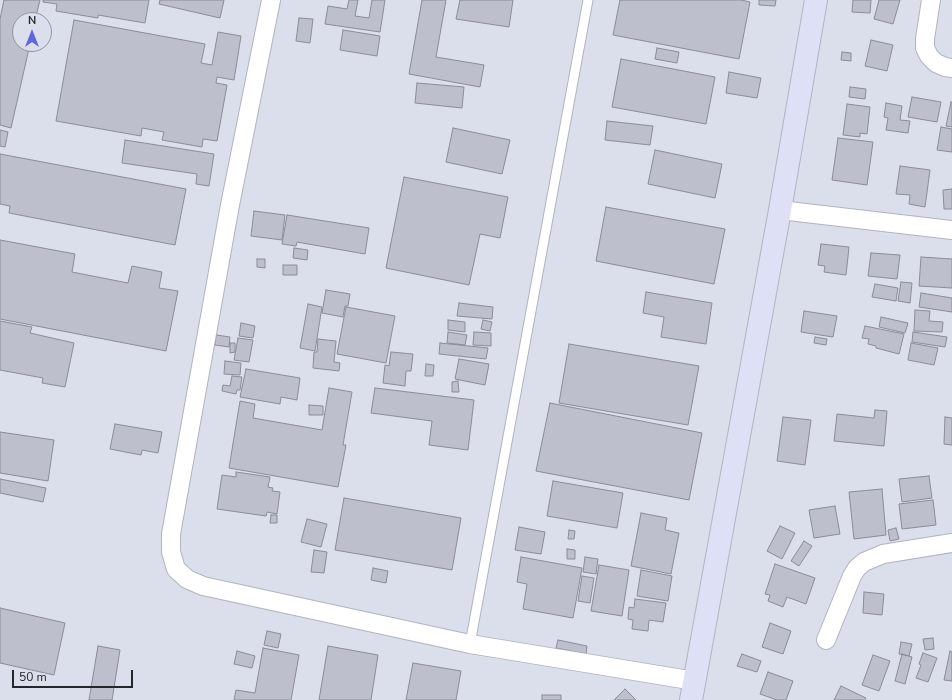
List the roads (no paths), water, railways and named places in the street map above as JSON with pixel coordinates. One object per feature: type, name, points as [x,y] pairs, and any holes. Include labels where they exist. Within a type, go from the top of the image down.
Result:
[{"type":"street","points":[[271,0],[230,205],[171,534],[171,552],[176,569],[187,579],[204,586],[693,691],[780,210],[816,0]]},
{"type":"street","points":[[931,0],[925,48],[929,56],[936,63],[952,68]]},
{"type":"street","points":[[780,210],[952,230]]},
{"type":"street","points":[[826,640],[852,576],[857,568],[864,562],[883,554],[952,543]]},
{"type":"lane","points":[[470,644],[588,0]]}]
